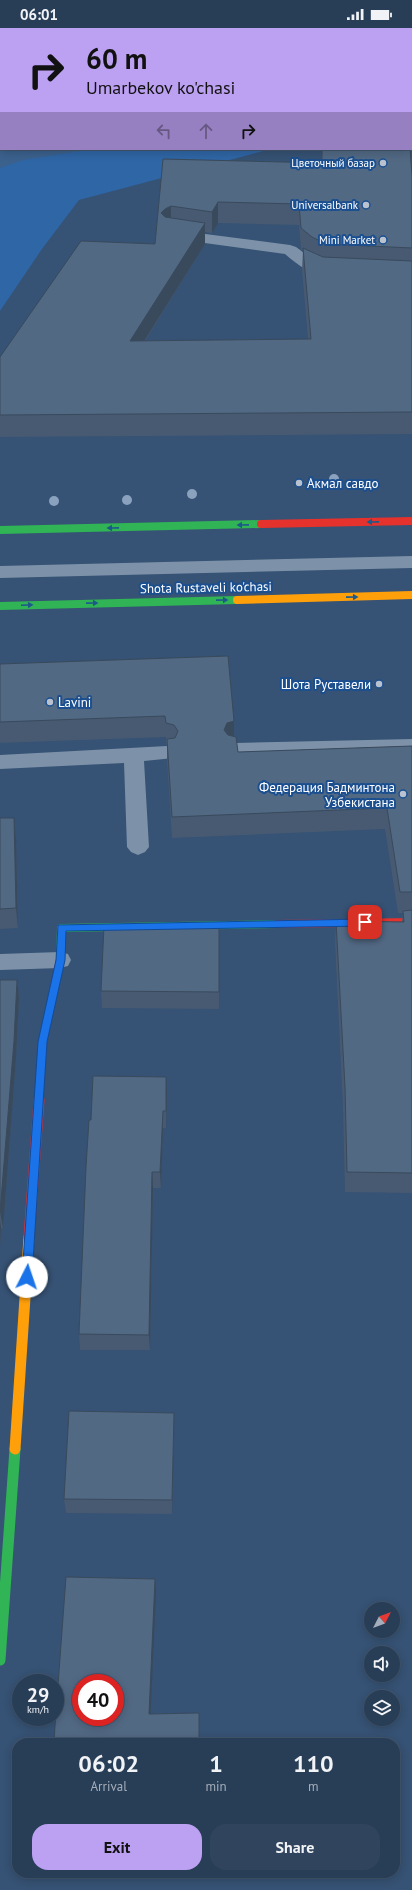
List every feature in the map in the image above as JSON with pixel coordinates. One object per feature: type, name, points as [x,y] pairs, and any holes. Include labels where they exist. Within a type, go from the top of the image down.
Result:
[{"type":"street","points":[[171,234],[290,250],[304,263],[322,272],[344,273]]},
{"type":"street","points":[[0,530],[412,521]]},
{"type":"street","points":[[0,572],[412,562]]},
{"type":"street","points":[[0,581],[412,574]]},
{"type":"street","name":"Shota Rustaveli ko'chasi","points":[[0,606],[412,595]]},
{"type":"street","points":[[235,750],[412,746]]},
{"type":"street","points":[[0,762],[167,753]]},
{"type":"street","points":[[134,755],[138,847]]},
{"type":"street","points":[[0,1660],[43,1042],[60,960],[61,928],[412,922]]},
{"type":"street","points":[[0,962],[60,960]]},
{"type":"shaded area","points":[[0,150],[267,150],[79,200],[42,249],[0,311]]},
{"type":"shaded area","points":[[0,150],[88,150],[23,160],[0,168]]},
{"type":"building","points":[[322,150],[410,150],[412,176],[412,248],[326,244],[312,237],[301,228],[299,204],[218,202],[212,212],[171,206],[161,213],[165,217],[205,223],[130,341],[311,339],[303,248],[323,257],[412,261],[412,412],[0,415],[0,357],[81,241],[155,244],[163,159],[322,163]]},
{"type":"building","points":[[228,656],[234,721],[227,723],[224,730],[228,735],[236,737],[238,752],[412,746],[412,892],[400,892],[387,808],[172,817],[167,739],[175,738],[178,731],[174,725],[166,723],[165,716],[0,722],[0,664]]},
{"type":"building","points":[[0,818],[14,818],[16,908],[0,909]]},
{"type":"building","points":[[412,910],[412,1173],[347,1172],[345,1087],[336,921],[404,922],[403,911]]},
{"type":"building","points":[[104,926],[219,927],[219,992],[101,991]]},
{"type":"building","points":[[0,980],[17,980],[14,1041],[0,1212]]},
{"type":"building","points":[[93,1076],[166,1077],[166,1111],[163,1111],[160,1172],[152,1172],[149,1335],[79,1334],[86,1167],[89,1120],[91,1120]]},
{"type":"building","points":[[69,1411],[174,1413],[172,1500],[64,1499]]},
{"type":"building","points":[[66,1577],[155,1579],[149,1714],[199,1713],[199,1738],[54,1738],[55,1726],[64,1726],[64,1674],[59,1674]]},
{"type":"traffic: fast","points":[[0,530],[261,524]]},
{"type":"traffic: fast","points":[[0,606],[237,600]]},
{"type":"traffic: fast","points":[[60,959],[61,928],[277,924]]},
{"type":"traffic: fast","points":[[0,1660],[15,1449]]},
{"type":"traffic: slow","points":[[237,600],[412,595]]},
{"type":"traffic: slow","points":[[15,1449],[29,1237]]},
{"type":"traffic: jam","points":[[261,524],[412,521]]},
{"type":"traffic: jam","points":[[277,924],[412,922]]},
{"type":"traffic: jam","points":[[29,1237],[43,1042],[60,959]]},
{"type":"place","name":"Цветочный базар","points":[[383,163]]},
{"type":"place","name":"Universalbank","points":[[366,205]]},
{"type":"place","name":"Mini Market","points":[[383,240]]},
{"type":"place","name":"Акмал савдо","points":[[299,483]]},
{"type":"place","name":"Шота Руставели","points":[[379,684]]},
{"type":"place","name":"Lavini","points":[[50,702]]},
{"type":"place","name":"Федерация Бадминтона Узбекистана","points":[[403,794]]},
{"type":"route","points":[[27,1277],[43,1042],[60,960],[61,928],[365,922]]}]
